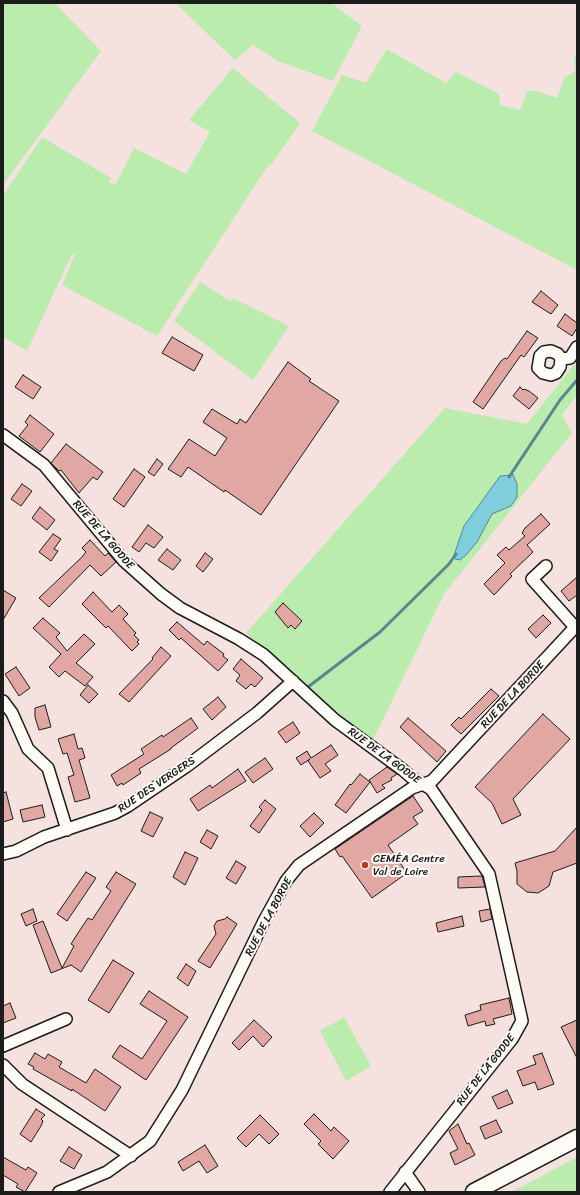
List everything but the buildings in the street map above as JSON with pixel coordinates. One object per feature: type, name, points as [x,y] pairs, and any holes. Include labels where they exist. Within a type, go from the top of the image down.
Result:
[{"type":"main road","points":[[474,1192],[577,1138]]},
{"type":"street","points":[[561,359],[570,358],[577,347]]},
{"type":"street","name":"RUE DE LA GODDE","points":[[3,435],[44,465],[124,560],[161,594],[180,608],[239,639],[264,655],[335,720],[421,784],[431,788],[489,874],[522,1020],[512,1039],[390,1192]]},
{"type":"street","points":[[546,566],[532,579],[576,626]]},
{"type":"street","name":"RUE DE LA BORDE","points":[[59,1192],[107,1172],[150,1141],[182,1090],[264,921],[290,876],[300,864],[421,784],[432,781],[576,626]]},
{"type":"street","name":"RUE DES VERGERS","points":[[3,854],[16,851],[44,837],[116,812],[128,806],[187,766],[257,713],[293,681]]},
{"type":"street","points":[[3,701],[12,713],[28,749],[48,768],[67,830]]},
{"type":"street","points":[[3,1046],[66,1019]]},
{"type":"street","points":[[3,1065],[22,1084],[131,1156]]},
{"type":"street","points":[[405,1172],[410,1177],[419,1192]]},
{"type":"green space","points":[[3,3],[55,3],[101,51],[3,185]]},
{"type":"green space","points":[[175,3],[331,3],[362,26],[333,81],[278,61],[253,45],[235,60]]},
{"type":"green space","points":[[387,49],[446,83],[456,72],[499,94],[500,105],[520,110],[527,91],[536,91],[557,98],[564,78],[575,71],[574,57],[577,55],[577,270],[312,131],[342,75],[366,83]]},
{"type":"green space","points":[[233,68],[300,123],[271,165],[269,164],[157,336],[62,285],[75,254],[72,254],[27,351],[3,337],[3,196],[42,137],[111,178],[108,183],[116,184],[134,148],[186,174],[210,132],[189,120]]},
{"type":"green space","points":[[200,282],[230,301],[233,298],[289,326],[253,380],[174,321]]},
{"type":"green space","points":[[577,361],[577,395],[562,415],[572,433],[444,594],[372,742],[246,633],[445,408],[527,424]]},
{"type":"green space","points":[[344,1017],[371,1066],[346,1081],[320,1031]]},
{"type":"green space","points":[[577,1157],[577,1192],[511,1192],[529,1183]]},
{"type":"water","points":[[513,475],[517,484],[517,497],[511,506],[492,514],[477,542],[460,560],[455,559],[454,555],[464,526],[500,476]]},
{"type":"waterway","points":[[509,477],[560,400],[577,380]]},
{"type":"waterway","points":[[308,687],[380,632],[449,564],[456,554]]},
{"type":"place","name":"CEMÉA Centre Val de Loire","points":[[365,865]]}]
